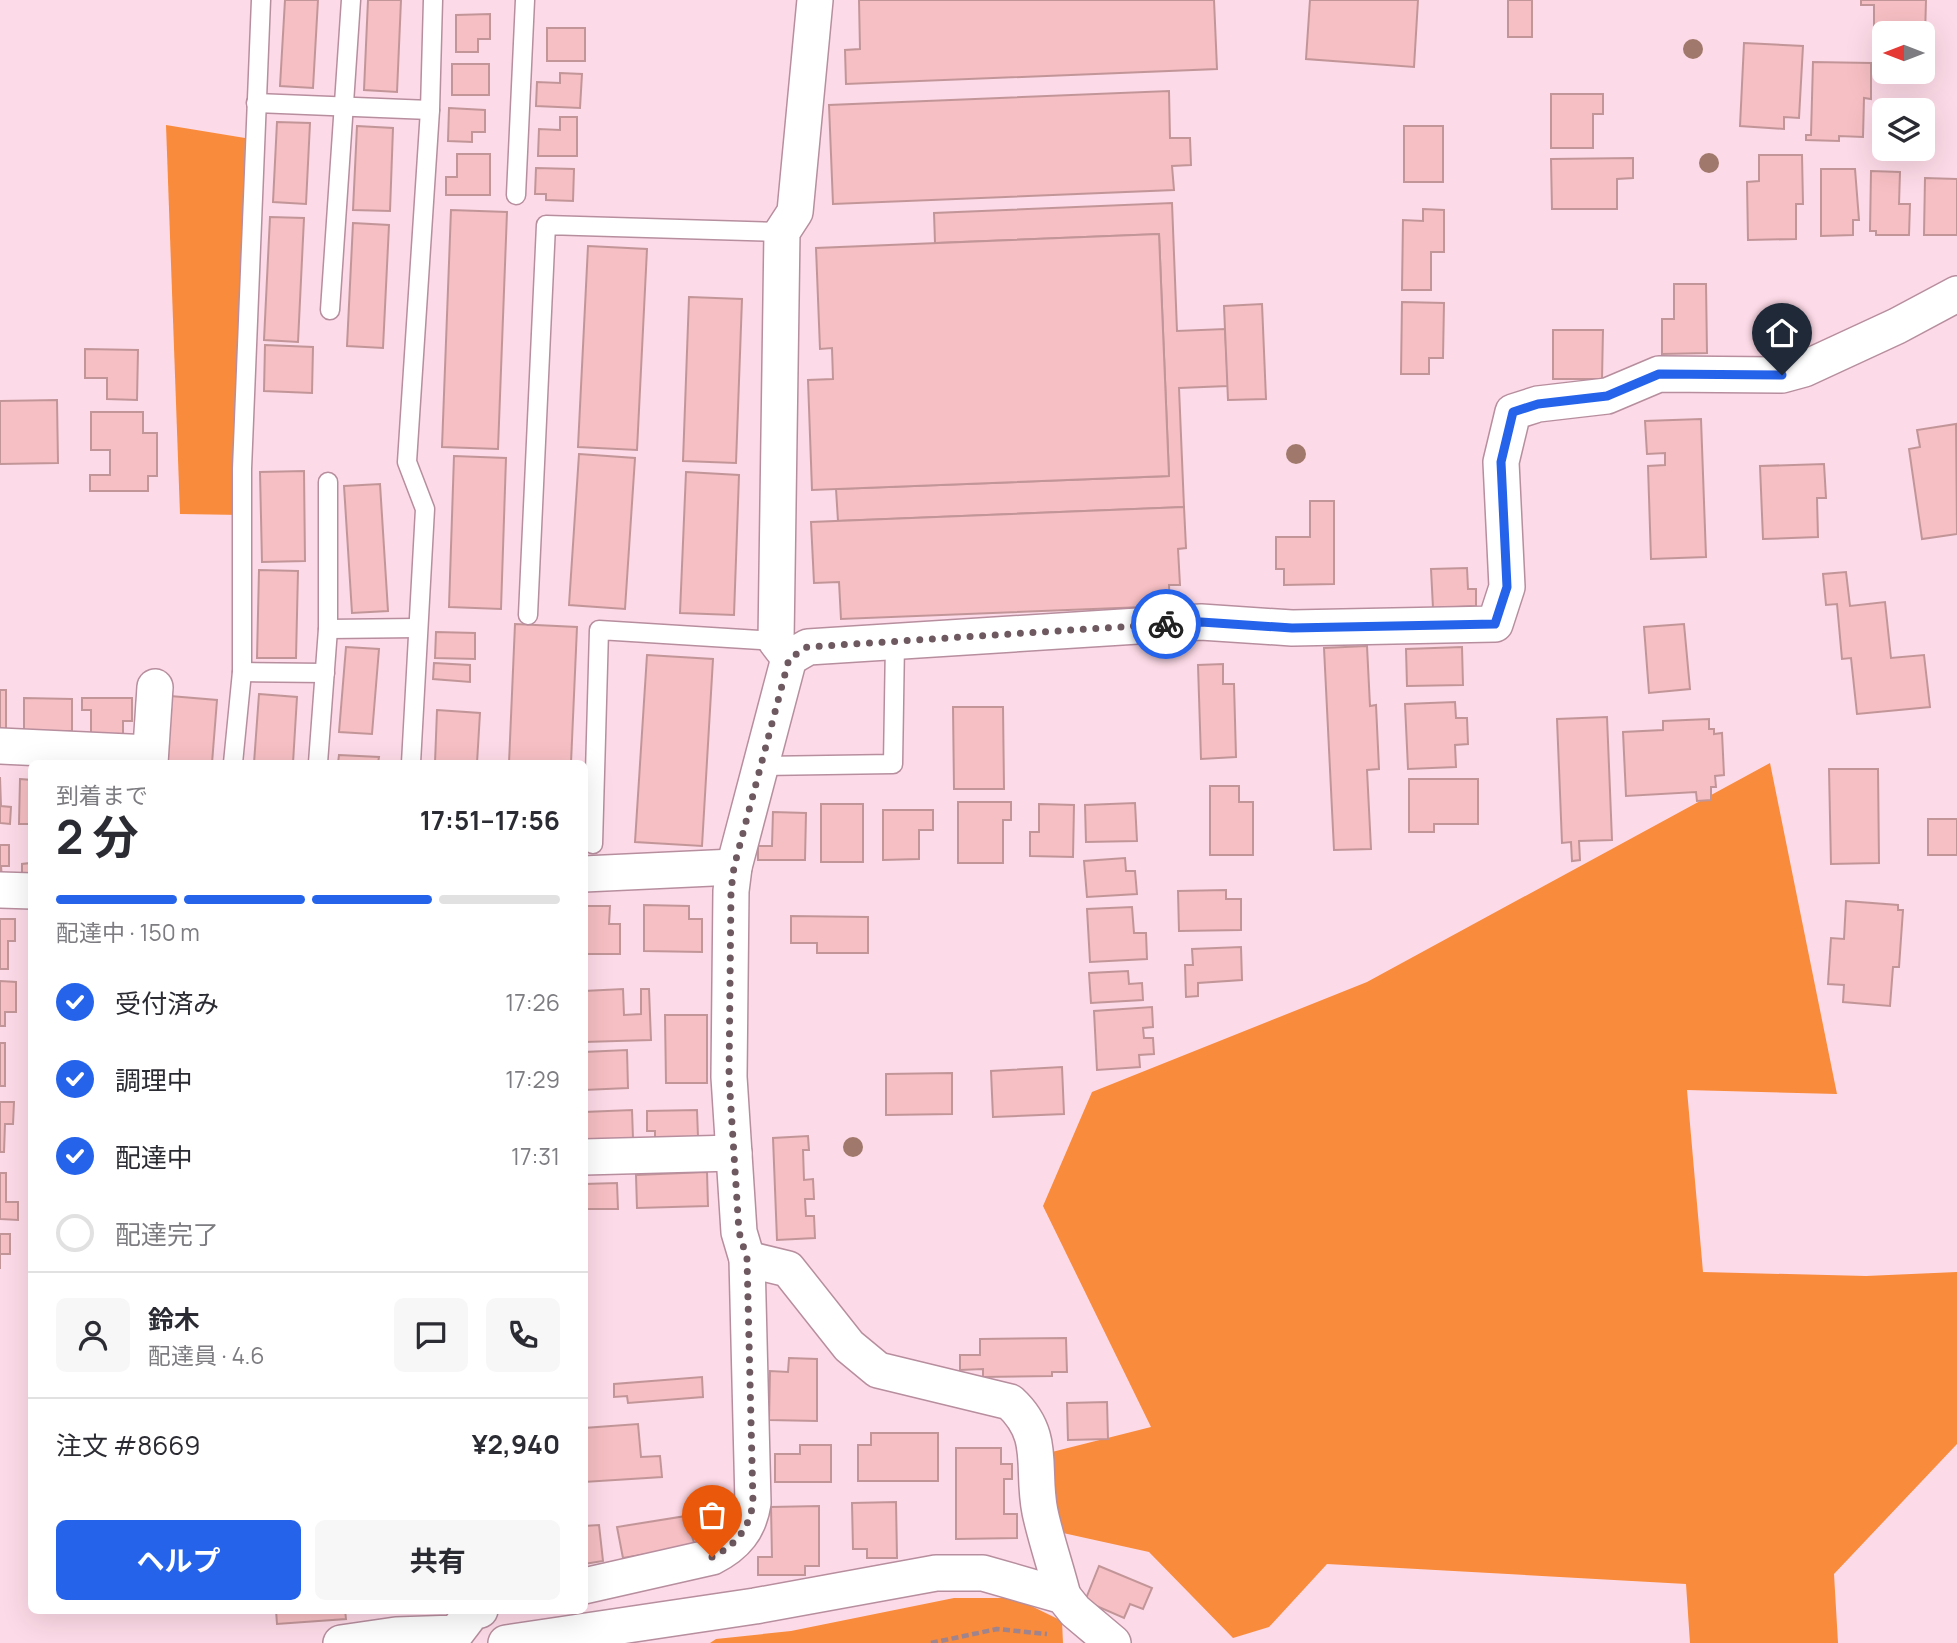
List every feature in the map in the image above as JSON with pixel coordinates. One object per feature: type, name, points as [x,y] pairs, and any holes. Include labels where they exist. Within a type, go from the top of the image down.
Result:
[{"type":"street","points":[[588,1585],[712,1557],[731,1546],[745,1530],[753,1503],[747,1259],[739,1232],[729,1064],[731,891],[734,867],[761,766],[782,650],[782,232],[795,212],[814,0]]},
{"type":"street","points":[[782,650],[1201,622],[1292,628],[1495,624],[1507,587],[1501,462],[1513,412],[1538,404],[1607,396],[1659,374],[1782,375],[1804,369],[1885,332],[1957,294]]},
{"type":"street","points":[[0,746],[150,758],[155,687]]},
{"type":"street","points":[[589,859],[734,867]]},
{"type":"street","points":[[0,890],[28,891]]},
{"type":"street","points":[[588,1157],[734,1153]]},
{"type":"street","points":[[747,1259],[788,1269],[849,1346],[878,1370],[1010,1402],[1027,1417],[1034,1438],[1040,1511],[1063,1596],[1075,1611],[1113,1643]]},
{"type":"street","points":[[506,1643],[755,1606],[936,1573],[984,1573],[1063,1596]]},
{"type":"street","points":[[341,1643],[396,1634],[456,1633]]},
{"type":"lane","points":[[233,760],[242,672],[242,470],[261,0]]},
{"type":"lane","points":[[330,310],[351,0]]},
{"type":"lane","points":[[411,760],[425,509],[407,462],[430,110],[433,0]]},
{"type":"lane","points":[[516,195],[525,0]]},
{"type":"lane","points":[[256,103],[430,110]]},
{"type":"lane","points":[[528,615],[546,225],[782,232]]},
{"type":"lane","points":[[318,760],[328,629],[328,482]]},
{"type":"lane","points":[[328,629],[418,628]]},
{"type":"lane","points":[[589,859],[599,630],[782,650]]},
{"type":"lane","points":[[761,766],[893,764],[895,642]]},
{"type":"lane","points":[[242,672],[325,673]]},
{"type":"path","points":[[931,1643],[997,1629],[1059,1636]]},
{"type":"shaded area","points":[[166,125],[245,138],[242,515],[180,514]]},
{"type":"shaded area","points":[[1770,763],[1837,1094],[1687,1090],[1703,1272],[1866,1276],[1957,1272],[1957,1444],[1834,1574],[1838,1643],[1690,1643],[1686,1584],[1327,1564],[1269,1627],[1233,1638],[1149,1552],[1054,1531],[1052,1452],[1151,1427],[1043,1206],[1092,1092],[1367,982]]},
{"type":"shaded area","points":[[954,1598],[1015,1598],[1062,1621],[1063,1643],[710,1643],[716,1639],[791,1631]]},
{"type":"building","points":[[285,0],[318,0],[313,88],[280,86]]},
{"type":"building","points":[[368,0],[401,0],[397,92],[364,90]]},
{"type":"building","points":[[859,0],[1214,0],[1217,69],[846,84],[845,50],[860,49]]},
{"type":"building","points":[[1310,0],[1418,0],[1414,67],[1306,59]]},
{"type":"building","points":[[1508,0],[1532,0],[1532,37],[1508,37]]},
{"type":"building","points":[[1861,0],[1926,0],[1925,21],[1874,21],[1874,5],[1861,5]]},
{"type":"building","points":[[490,14],[490,39],[478,39],[478,52],[456,52],[456,15]]},
{"type":"building","points":[[547,28],[585,28],[585,61],[547,61]]},
{"type":"building","points":[[1744,43],[1803,46],[1799,118],[1784,117],[1784,129],[1740,126]]},
{"type":"building","points":[[1813,62],[1871,63],[1871,99],[1864,98],[1863,137],[1839,136],[1839,141],[1806,140],[1806,135],[1811,135]]},
{"type":"building","points":[[452,64],[489,64],[489,95],[452,95]]},
{"type":"building","points":[[560,73],[582,74],[580,108],[536,106],[537,82],[560,83]]},
{"type":"building","points":[[1169,91],[1170,138],[1190,138],[1191,165],[1172,166],[1174,190],[833,204],[829,105]]},
{"type":"building","points":[[1551,94],[1603,94],[1603,114],[1593,114],[1593,148],[1551,148]]},
{"type":"building","points":[[449,108],[485,110],[485,132],[472,132],[472,142],[448,141]]},
{"type":"building","points":[[560,117],[577,117],[577,156],[538,156],[539,129],[560,130]]},
{"type":"building","points":[[277,122],[310,123],[306,204],[273,202]]},
{"type":"building","points":[[357,126],[393,128],[390,211],[353,210]]},
{"type":"building","points":[[1404,126],[1443,126],[1443,182],[1404,182]]},
{"type":"building","points":[[457,154],[490,154],[490,195],[446,195],[446,177],[457,177]]},
{"type":"building","points":[[1759,155],[1802,155],[1803,204],[1796,204],[1796,239],[1748,240],[1747,182],[1759,181]]},
{"type":"building","points":[[1633,158],[1633,178],[1617,179],[1617,209],[1552,209],[1551,159]]},
{"type":"building","points":[[536,168],[574,169],[573,201],[546,200],[546,194],[535,194]]},
{"type":"building","points":[[1821,169],[1855,169],[1859,220],[1853,220],[1853,235],[1821,236]]},
{"type":"building","points":[[1871,171],[1900,172],[1899,204],[1910,204],[1909,235],[1876,235],[1876,231],[1870,231]]},
{"type":"building","points":[[1925,178],[1957,179],[1957,235],[1924,235]]},
{"type":"building","points":[[1172,203],[1177,331],[1225,329],[1228,386],[1179,388],[1184,507],[838,521],[836,489],[1169,476],[1159,234],[935,243],[934,213]]},
{"type":"building","points":[[1423,209],[1444,210],[1444,252],[1431,252],[1431,290],[1402,290],[1403,220],[1423,221]]},
{"type":"building","points":[[451,210],[507,212],[498,449],[442,447]]},
{"type":"building","points":[[270,217],[304,218],[298,342],[264,340]]},
{"type":"building","points":[[353,223],[389,225],[383,348],[347,346]]},
{"type":"building","points":[[1159,234],[1169,476],[812,490],[808,380],[833,379],[832,348],[820,349],[816,248]]},
{"type":"building","points":[[588,246],[647,249],[637,450],[578,447]]},
{"type":"building","points":[[1674,284],[1706,284],[1707,353],[1662,354],[1662,319],[1674,319]]},
{"type":"building","points":[[689,297],[742,299],[736,463],[683,461]]},
{"type":"building","points":[[1402,302],[1444,303],[1443,358],[1429,358],[1429,374],[1401,374]]},
{"type":"building","points":[[1262,304],[1266,399],[1228,400],[1224,306]]},
{"type":"building","points":[[1553,330],[1603,330],[1602,379],[1553,379]]},
{"type":"building","points":[[265,345],[313,347],[312,393],[264,391]]},
{"type":"building","points":[[85,349],[138,350],[137,400],[107,399],[107,378],[85,378]]},
{"type":"building","points":[[57,400],[58,463],[0,464],[0,401]]},
{"type":"building","points":[[91,412],[143,412],[143,433],[157,433],[157,476],[148,476],[148,491],[90,491],[90,475],[110,475],[110,450],[91,450]]},
{"type":"building","points":[[1701,419],[1706,557],[1651,559],[1648,466],[1665,465],[1665,453],[1647,454],[1645,421]]},
{"type":"building","points":[[1956,424],[1957,534],[1922,539],[1909,449],[1920,447],[1917,430]]},
{"type":"building","points":[[579,454],[635,458],[625,609],[569,605]]},
{"type":"building","points":[[454,456],[506,458],[501,609],[449,607]]},
{"type":"building","points":[[1824,464],[1826,498],[1817,498],[1818,537],[1763,539],[1760,466]]},
{"type":"building","points":[[304,471],[305,561],[262,562],[260,472]]},
{"type":"building","points":[[686,472],[739,475],[734,615],[680,613]]},
{"type":"building","points":[[380,484],[388,611],[352,613],[344,486]]},
{"type":"building","points":[[1310,501],[1334,501],[1334,584],[1284,585],[1284,569],[1276,569],[1276,537],[1310,537]]},
{"type":"building","points":[[1184,507],[1186,548],[1178,549],[1180,585],[1169,585],[1170,606],[841,619],[839,582],[814,583],[811,522]]},
{"type":"building","points":[[1467,568],[1468,589],[1476,589],[1476,606],[1433,608],[1431,569]]},
{"type":"building","points":[[259,570],[298,571],[296,658],[257,658]]},
{"type":"building","points":[[1846,572],[1850,606],[1885,602],[1891,658],[1924,655],[1930,707],[1857,714],[1851,658],[1842,659],[1837,604],[1826,605],[1823,574]]},
{"type":"building","points":[[515,624],[577,627],[571,760],[509,760]]},
{"type":"building","points":[[1684,624],[1690,689],[1649,693],[1644,627]]},
{"type":"building","points":[[436,632],[475,633],[475,659],[435,658]]},
{"type":"building","points":[[1367,646],[1370,706],[1376,705],[1379,769],[1367,770],[1371,849],[1334,850],[1324,648]]},
{"type":"building","points":[[346,647],[379,649],[372,734],[339,732]]},
{"type":"building","points":[[1462,647],[1463,685],[1407,686],[1406,649]]},
{"type":"building","points":[[647,655],[713,659],[702,846],[635,842]]},
{"type":"building","points":[[434,663],[470,665],[470,682],[433,679]]},
{"type":"building","points":[[1223,664],[1223,684],[1234,684],[1236,757],[1201,759],[1198,665]]},
{"type":"building","points":[[0,690],[6,690],[6,730],[0,730]]},
{"type":"building","points":[[259,694],[297,697],[293,760],[254,760]]},
{"type":"building","points":[[170,696],[217,700],[212,760],[163,760]]},
{"type":"building","points":[[24,698],[72,699],[72,731],[24,731]]},
{"type":"building","points":[[82,698],[132,698],[132,721],[123,721],[123,735],[91,735],[91,710],[82,710]]},
{"type":"building","points":[[1455,702],[1456,718],[1467,718],[1468,744],[1455,745],[1456,767],[1408,769],[1405,704]]},
{"type":"building","points":[[953,707],[1003,707],[1004,789],[954,789]]},
{"type":"building","points":[[437,710],[480,713],[477,760],[435,760]]},
{"type":"building","points":[[1607,717],[1612,840],[1579,841],[1580,860],[1572,861],[1571,842],[1562,843],[1557,719]]},
{"type":"building","points":[[1709,719],[1709,729],[1714,729],[1714,734],[1722,733],[1724,775],[1715,776],[1716,787],[1711,787],[1711,800],[1697,801],[1696,792],[1626,796],[1623,732],[1663,730],[1663,721]]},
{"type":"building","points":[[339,755],[379,757],[378,760],[338,760]]},
{"type":"building","points":[[1829,769],[1878,769],[1879,863],[1831,864]]},
{"type":"building","points":[[0,777],[1,806],[11,807],[10,824],[0,823]]},
{"type":"building","points":[[20,779],[28,780],[28,824],[19,824]]},
{"type":"building","points":[[1409,779],[1478,779],[1478,824],[1434,824],[1434,832],[1409,832]]},
{"type":"building","points":[[1210,786],[1239,786],[1239,802],[1253,802],[1253,855],[1210,855]]},
{"type":"building","points":[[958,802],[1011,802],[1011,820],[1003,820],[1003,863],[958,863]]},
{"type":"building","points":[[1135,803],[1137,841],[1086,842],[1085,805]]},
{"type":"building","points":[[821,804],[863,804],[863,862],[821,862]]},
{"type":"building","points":[[1039,804],[1074,805],[1073,857],[1030,856],[1030,832],[1039,832]]},
{"type":"building","points":[[883,810],[933,810],[933,830],[919,830],[919,859],[883,860]]},
{"type":"building","points":[[773,812],[806,813],[805,860],[758,860],[758,846],[772,846]]},
{"type":"building","points":[[1928,819],[1957,819],[1957,855],[1928,855]]},
{"type":"building","points":[[0,845],[9,845],[9,866],[1,866],[2,878],[0,878]]},
{"type":"building","points":[[1125,858],[1126,871],[1135,871],[1137,894],[1087,897],[1084,861]]},
{"type":"building","points":[[28,863],[28,873],[22,873],[22,864]]},
{"type":"building","points":[[1226,890],[1226,899],[1241,899],[1241,930],[1179,931],[1178,891]]},
{"type":"building","points":[[1846,901],[1898,905],[1898,910],[1903,910],[1899,967],[1893,967],[1890,1006],[1843,1002],[1844,985],[1828,984],[1831,938],[1844,939]]},
{"type":"building","points":[[644,905],[689,906],[689,919],[702,919],[702,952],[644,951]]},
{"type":"building","points":[[588,906],[610,906],[609,924],[620,924],[620,954],[588,954]]},
{"type":"building","points":[[1132,907],[1134,933],[1146,933],[1147,959],[1090,962],[1087,909]]},
{"type":"building","points":[[791,916],[868,917],[868,953],[817,953],[817,943],[791,943]]},
{"type":"building","points":[[0,919],[15,919],[15,941],[8,941],[8,969],[0,969]]},
{"type":"building","points":[[1241,947],[1242,980],[1198,983],[1198,996],[1186,997],[1185,965],[1193,965],[1192,949]]},
{"type":"building","points":[[1128,971],[1129,984],[1142,983],[1143,1000],[1091,1003],[1089,973]]},
{"type":"building","points":[[0,981],[16,982],[16,1012],[5,1012],[5,1026],[0,1026]]},
{"type":"building","points":[[623,989],[624,1015],[641,1014],[641,989],[649,989],[651,1040],[588,1042],[588,991]]},
{"type":"building","points":[[1152,1007],[1153,1027],[1143,1028],[1144,1038],[1153,1038],[1154,1054],[1139,1055],[1140,1067],[1097,1070],[1094,1011]]},
{"type":"building","points":[[665,1015],[707,1015],[707,1083],[666,1083]]},
{"type":"building","points":[[0,1043],[5,1043],[5,1086],[0,1086]]},
{"type":"building","points":[[627,1050],[628,1088],[588,1090],[588,1052]]},
{"type":"building","points":[[1062,1067],[1064,1114],[993,1117],[991,1071]]},
{"type":"building","points":[[952,1073],[952,1114],[886,1115],[886,1074]]},
{"type":"building","points":[[0,1102],[14,1102],[13,1124],[5,1124],[4,1152],[0,1152]]},
{"type":"building","points":[[632,1110],[633,1139],[588,1141],[588,1112]]},
{"type":"building","points":[[697,1110],[698,1137],[655,1138],[655,1131],[647,1131],[647,1111]]},
{"type":"building","points":[[808,1136],[809,1150],[803,1150],[804,1180],[813,1179],[814,1199],[805,1199],[806,1216],[814,1216],[815,1238],[777,1240],[773,1138]]},
{"type":"building","points":[[707,1172],[708,1206],[637,1208],[636,1175]]},
{"type":"building","points":[[0,1173],[6,1173],[6,1202],[18,1202],[18,1220],[0,1219]]},
{"type":"building","points":[[617,1183],[618,1209],[588,1209],[588,1184]]},
{"type":"building","points":[[0,1234],[10,1234],[10,1254],[0,1254]]},
{"type":"building","points":[[1066,1338],[1067,1372],[1052,1372],[1052,1376],[983,1377],[983,1369],[960,1370],[960,1355],[980,1355],[980,1339]]},
{"type":"building","points":[[789,1358],[817,1359],[817,1421],[769,1420],[770,1371],[788,1372]]},
{"type":"building","points":[[702,1377],[703,1397],[628,1403],[627,1396],[614,1397],[614,1384]]},
{"type":"building","points":[[1107,1402],[1108,1439],[1068,1440],[1067,1403]]},
{"type":"building","points":[[638,1424],[641,1457],[660,1456],[662,1477],[588,1482],[588,1428]]},
{"type":"building","points":[[871,1433],[938,1433],[938,1481],[858,1481],[858,1445],[871,1445]]},
{"type":"building","points":[[800,1445],[831,1445],[831,1482],[775,1482],[775,1454],[800,1454]]},
{"type":"building","points":[[956,1448],[1001,1448],[1001,1464],[1012,1464],[1012,1479],[1004,1479],[1004,1514],[1017,1514],[1017,1538],[956,1539]]},
{"type":"building","points":[[896,1502],[897,1558],[867,1558],[867,1549],[853,1549],[852,1503]]},
{"type":"building","points":[[819,1506],[819,1566],[805,1566],[805,1575],[758,1575],[758,1557],[772,1557],[771,1507]]},
{"type":"building","points":[[686,1516],[695,1546],[623,1558],[617,1527]]},
{"type":"building","points":[[599,1525],[603,1561],[588,1563],[588,1526]]},
{"type":"building","points":[[1099,1566],[1152,1588],[1143,1609],[1130,1604],[1124,1618],[1085,1601]]},
{"type":"building","points":[[276,1614],[345,1614],[346,1619],[277,1624]]},
{"type":"way so far","points":[[712,1557],[725,1550],[745,1530],[753,1503],[747,1259],[739,1232],[729,1077],[731,891],[734,867],[789,659],[807,647],[1166,624]]},
{"type":"route","points":[[1166,624],[1201,622],[1292,628],[1495,624],[1507,587],[1501,462],[1513,412],[1538,404],[1607,396],[1659,374],[1782,375]]}]
